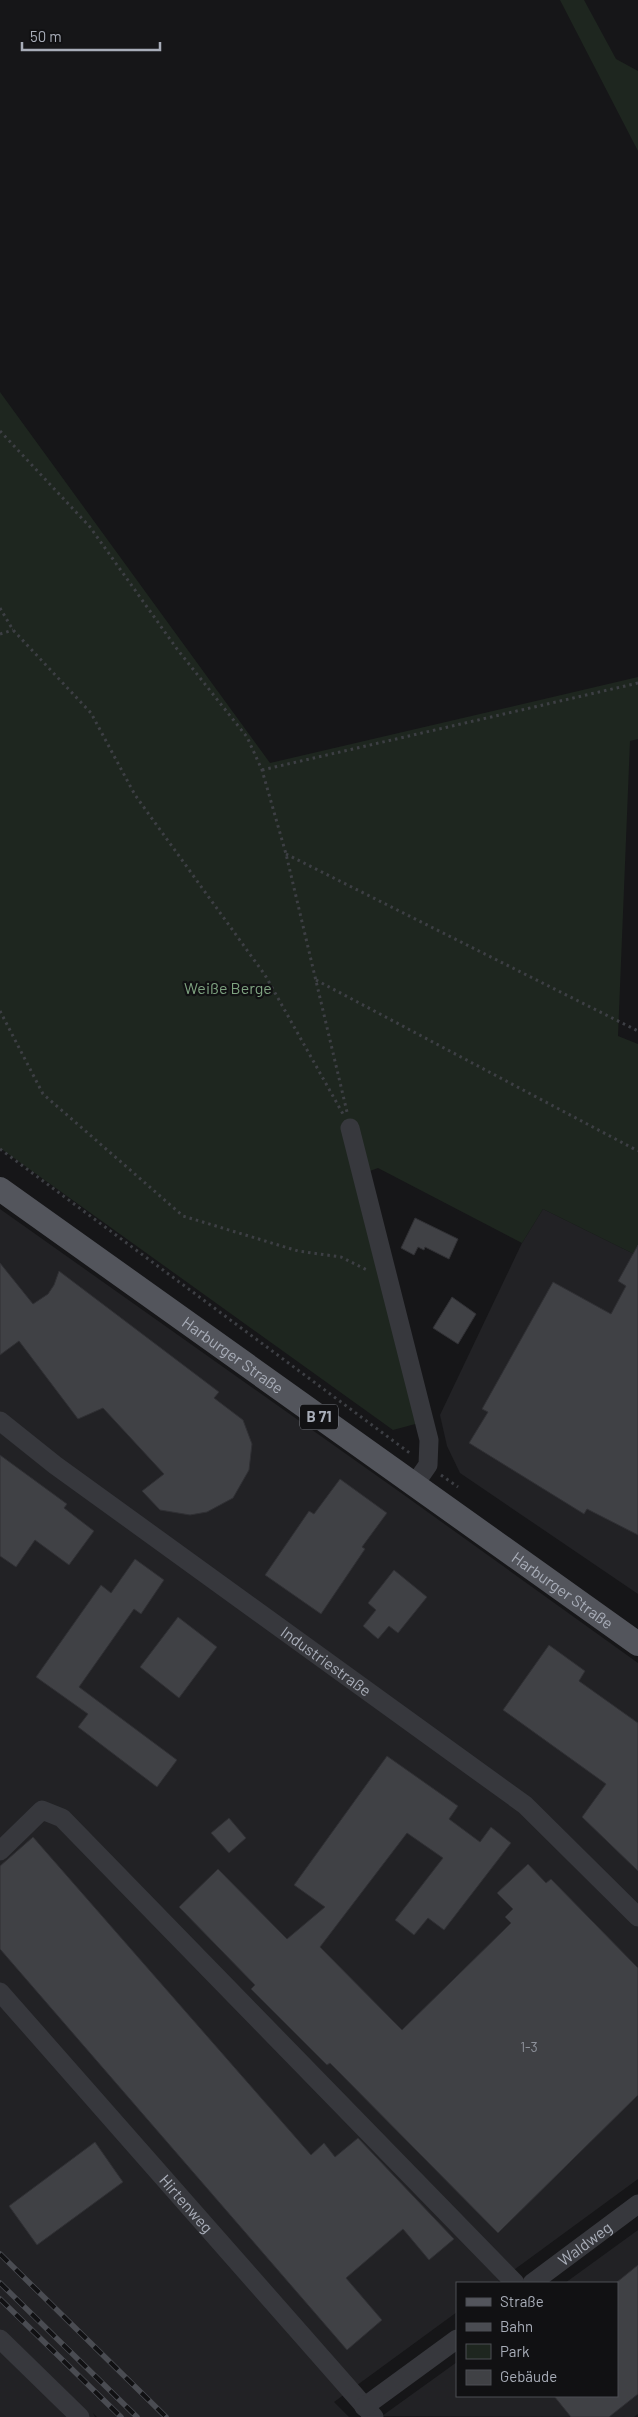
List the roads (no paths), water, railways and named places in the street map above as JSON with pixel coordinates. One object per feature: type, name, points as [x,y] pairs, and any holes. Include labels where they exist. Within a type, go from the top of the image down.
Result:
[{"type":"main road","name":"Harburger Straße","points":[[0,1189],[638,1644]]},
{"type":"street","points":[[350,1128],[429,1440],[428,1465],[414,1485]]},
{"type":"street","name":"Industriestraße","points":[[0,1421],[55,1464],[525,1805],[638,1918]]},
{"type":"street","points":[[0,1851],[42,1810],[62,1818],[514,2282]]},
{"type":"street","name":"Hirtenweg","points":[[0,1992],[369,2412]]},
{"type":"street","name":"Waldweg","points":[[533,2282],[638,2204]]},
{"type":"street","points":[[0,2339],[80,2417]]},
{"type":"street","points":[[369,2412],[456,2340]]},
{"type":"railway","points":[[0,2254],[166,2417]]},
{"type":"railway","points":[[0,2283],[137,2417]]},
{"type":"railway","points":[[0,2299],[121,2417]]},
{"type":"park label","name":"Weiße Berge","points":[[228,988]]}]
